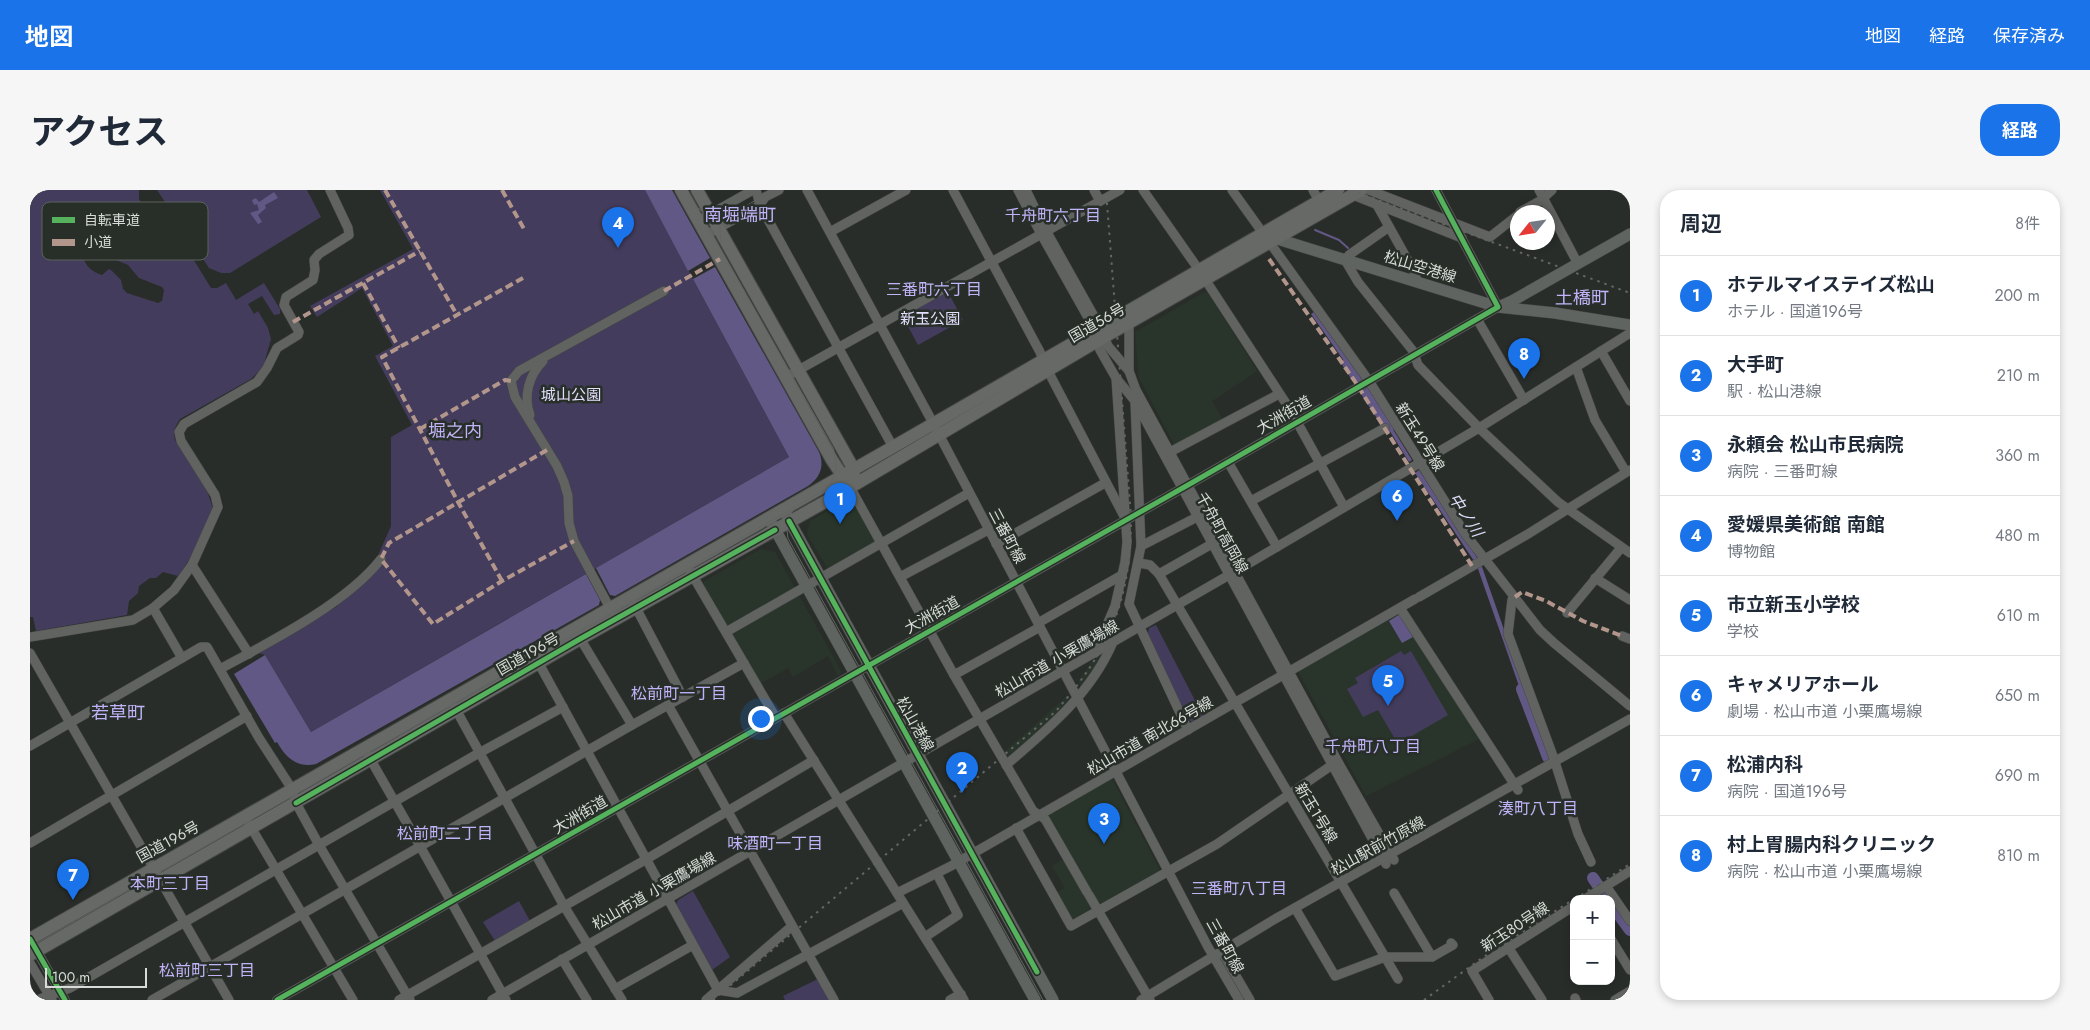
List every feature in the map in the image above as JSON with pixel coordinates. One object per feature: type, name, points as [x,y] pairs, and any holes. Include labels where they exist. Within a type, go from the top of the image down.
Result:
[{"type":"highway","points":[[681,190],[832,460],[854,478],[850,487]]},
{"type":"highway","points":[[697,190],[798,370],[848,472]]},
{"type":"highway","name":"国道56号","points":[[1269,239],[1319,201],[1338,190]]},
{"type":"highway","name":"国道56号","points":[[850,487],[936,429],[1099,334],[1202,275],[1357,192]]},
{"type":"highway","name":"国道56号","points":[[1099,334],[1129,324],[1202,275]]},
{"type":"highway","name":"国道56号","points":[[848,472],[892,447],[936,429]]},
{"type":"highway","points":[[824,485],[831,475],[832,460]]},
{"type":"highway","name":"国道196号","points":[[690,570],[768,517],[848,472]]},
{"type":"highway","name":"国道196号","points":[[30,939],[156,874],[248,822],[292,789],[364,748],[453,705],[536,658],[577,634],[610,608],[632,602],[690,570],[775,530],[850,487]]},
{"type":"highway","name":"国道196号","points":[[248,822],[296,803],[370,760],[453,705]]},
{"type":"highway","name":"国道196号","points":[[33,953],[156,874]]},
{"type":"main road","points":[[1495,302],[1512,301],[1630,234]]},
{"type":"main road","name":"松山空港線","points":[[1269,239],[1495,302],[1630,325]]},
{"type":"main road","name":"松山港線","points":[[783,508],[1053,1000]]},
{"type":"main road","name":"松山港線","points":[[768,517],[1035,1000]]},
{"type":"street","points":[[30,637],[133,620],[153,608],[174,590],[192,565],[218,507],[216,495],[181,441],[179,432],[184,424],[256,382],[267,368],[277,348],[298,335],[299,332],[284,305],[286,297],[313,280],[314,260],[318,254],[349,235],[348,228],[330,190]]},
{"type":"street","points":[[698,221],[755,190],[760,204],[892,447]]},
{"type":"street","points":[[706,235],[760,204],[766,197],[779,190]]},
{"type":"street","name":"三番町線","points":[[807,190],[936,429],[1169,871],[1219,957],[1239,1000]]},
{"type":"street","points":[[830,232],[906,190]]},
{"type":"street","points":[[953,190],[1126,520]]},
{"type":"street","name":"千舟町高岡線","points":[[1018,190],[1044,233],[1099,334],[1129,371],[1137,396],[1185,487],[1388,859]]},
{"type":"street","name":"千舟町高岡線","points":[[1026,190],[1044,233]]},
{"type":"street","points":[[1094,190],[1100,201]]},
{"type":"street","points":[[786,377],[1120,190]]},
{"type":"street","points":[[1144,190],[1297,421],[1344,507]]},
{"type":"street","name":"新玉49号線","points":[[1232,190],[1269,239],[1365,383],[1416,465],[1466,535],[1480,561],[1515,597],[1540,630],[1554,644],[1630,706]]},
{"type":"street","points":[[1312,190],[1319,201]]},
{"type":"street","points":[[1369,190],[1490,237],[1510,221]]},
{"type":"street","points":[[1435,190],[1497,298],[1495,302]]},
{"type":"street","points":[[1441,190],[1460,237],[1495,302]]},
{"type":"street","points":[[1541,194],[1552,190]]},
{"type":"street","points":[[1628,190],[1630,194]]},
{"type":"street","points":[[1357,192],[1377,205],[1460,237]]},
{"type":"street","points":[[1534,205],[1540,201],[1541,194]]},
{"type":"street","points":[[1541,194],[1578,264]]},
{"type":"street","points":[[1377,205],[1416,275],[1416,281]]},
{"type":"street","points":[[1389,227],[1349,254],[1345,260],[1358,282],[1413,351],[1418,365],[1478,428],[1558,502],[1630,553]]},
{"type":"street","points":[[610,608],[572,534],[569,523],[568,496],[564,482],[512,389],[511,381],[518,371],[664,291]]},
{"type":"street","name":"大洲街道","points":[[277,1000],[929,630],[1141,512],[1297,421],[1415,356],[1477,319],[1495,302]]},
{"type":"street","points":[[1477,319],[1524,400]]},
{"type":"street","points":[[1129,324],[1129,371]]},
{"type":"street","name":"松山市道 小栗鷹場線","points":[[492,1000],[504,997],[562,960],[667,899],[1064,672],[1478,428],[1630,333]]},
{"type":"street","name":"千舟町高岡線","points":[[1099,334],[1100,350],[1116,378],[1137,396],[1170,452],[1185,487]]},
{"type":"street","points":[[1601,351],[1630,401]]},
{"type":"street","points":[[535,428],[528,409],[527,397],[531,375],[548,355]]},
{"type":"street","points":[[1576,367],[1595,420],[1628,471]]},
{"type":"street","points":[[518,371],[524,370],[531,375]]},
{"type":"street","points":[[1095,653],[1115,606],[1127,542],[1116,378]]},
{"type":"street","points":[[1170,452],[1279,394]]},
{"type":"street","points":[[1137,396],[1137,473],[1142,546],[1130,604],[1188,730]]},
{"type":"street","points":[[1251,501],[1385,428]]},
{"type":"street","points":[[1228,462],[1277,547]]},
{"type":"street","name":"松山市道 南北66号線","points":[[897,893],[937,874],[1116,772],[1480,561],[1628,471]]},
{"type":"street","points":[[996,544],[1105,483]]},
{"type":"street","points":[[850,487],[1032,812],[1038,817],[1045,819],[1147,999]]},
{"type":"street","points":[[726,632],[969,493]]},
{"type":"street","points":[[1142,546],[1201,516]]},
{"type":"street","points":[[900,578],[988,530]]},
{"type":"street","points":[[1139,563],[1150,565],[1159,574],[1215,542]]},
{"type":"street","points":[[1567,613],[1621,548]]},
{"type":"street","points":[[220,669],[249,654],[333,602],[373,569],[381,559]]},
{"type":"street","points":[[192,565],[249,654]]},
{"type":"street","points":[[690,570],[776,718]]},
{"type":"street","name":"新玉1号線","points":[[1159,574],[1398,979]]},
{"type":"street","points":[[954,675],[1122,575]]},
{"type":"street","points":[[1595,578],[1630,600]]},
{"type":"street","points":[[1515,597],[1512,600],[1508,634],[1556,765],[1578,834],[1591,862]]},
{"type":"street","points":[[632,602],[683,697]]},
{"type":"street","points":[[153,608],[182,658]]},
{"type":"street","points":[[1400,608],[1516,788]]},
{"type":"street","points":[[577,634],[632,725]]},
{"type":"street","points":[[1006,765],[1043,734],[1078,699],[1095,676],[1113,642]]},
{"type":"street","points":[[30,746],[203,646],[207,648],[292,789],[296,803],[377,944],[405,999],[814,760]]},
{"type":"street","points":[[30,653],[228,1000]]},
{"type":"street","points":[[536,658],[645,860],[718,990]]},
{"type":"street","points":[[152,1000],[503,798],[744,663]]},
{"type":"street","points":[[453,705],[564,906],[622,1000]]},
{"type":"street","points":[[668,705],[834,1000]]},
{"type":"street","points":[[37,1000],[62,996],[276,869],[563,707]]},
{"type":"street","points":[[784,713],[963,997],[950,1000]]},
{"type":"street","points":[[30,843],[247,716]]},
{"type":"street","name":"松山駅前竹原線","points":[[1147,999],[1297,911],[1556,765],[1630,720]]},
{"type":"street","name":"松山駅前竹原線","points":[[1556,765],[1630,726]]},
{"type":"street","points":[[364,748],[504,997]]},
{"type":"street","points":[[1016,828],[1071,926],[1094,912],[1099,912],[1217,844],[1334,763]]},
{"type":"street","points":[[248,822],[353,1000]]},
{"type":"street","points":[[1592,895],[1630,871]]},
{"type":"street","points":[[925,937],[958,915],[937,874]]},
{"type":"street","points":[[1602,888],[1630,921]]},
{"type":"street","points":[[1394,893],[1433,957]]},
{"type":"street","points":[[728,1000],[737,993],[904,903]]},
{"type":"street","name":"新玉80号線","points":[[1489,1000],[1472,970],[1570,908]]},
{"type":"street","points":[[1297,911],[1335,976],[1385,957],[1433,957],[1452,944]]},
{"type":"street","points":[[706,1000],[792,926]]},
{"type":"street","points":[[30,939],[33,953],[62,996]]},
{"type":"street","points":[[615,989],[693,945]]},
{"type":"street","points":[[1615,946],[1630,970]]},
{"type":"street","points":[[1508,947],[1542,1000]]},
{"type":"street","name":"三番町線","points":[[1219,957],[1250,1000]]},
{"type":"street","points":[[562,960],[586,1000]]},
{"type":"street","points":[[30,963],[50,997]]},
{"type":"street","points":[[718,990],[737,993]]},
{"type":"street","points":[[1615,1000],[1630,992]]},
{"type":"shaded area","points":[[645,190],[672,190],[710,258],[688,271]]},
{"type":"shaded area","points":[[274,192],[278,198],[265,205],[266,208],[258,215],[262,222],[258,224],[250,213],[259,210],[257,204],[254,205],[252,200],[256,198],[259,202]]},
{"type":"shaded area","points":[[715,267],[819,452],[822,462],[820,471],[816,479],[808,486],[615,596],[610,595],[596,568],[789,457],[693,279]]},
{"type":"shaded area","points":[[1205,292],[1208,293],[1257,371],[1212,401],[1223,420],[1178,445],[1174,444],[1139,378],[1135,332]]},
{"type":"shaded area","points":[[1314,312],[1360,376],[1356,378],[1311,314]]},
{"type":"shaded area","points":[[1381,410],[1412,460],[1409,462],[1378,412]]},
{"type":"shaded area","points":[[1419,470],[1478,559],[1474,561],[1415,473]]},
{"type":"shaded area","points":[[850,498],[853,499],[876,539],[875,542],[828,569],[807,534],[810,521]]},
{"type":"shaded area","points":[[761,549],[775,552],[795,588],[726,625],[703,584],[704,581]]},
{"type":"shaded area","points":[[1481,564],[1530,704],[1526,706],[1477,566]]},
{"type":"shaded area","points":[[586,574],[600,600],[599,605],[316,764],[298,763],[284,753],[277,742],[275,743],[234,674],[265,655],[311,732]]},
{"type":"shaded area","points":[[796,596],[800,597],[841,671],[840,675],[838,676],[828,656],[793,677],[788,668],[760,684],[731,635],[732,632]]},
{"type":"shaded area","points":[[1399,611],[1481,738],[1366,796],[1299,673],[1301,668],[1352,638],[1354,640],[1358,635]]},
{"type":"shaded area","points":[[1400,614],[1413,637],[1402,643],[1389,621]]},
{"type":"shaded area","points":[[1106,653],[1082,689],[1078,681],[1090,665],[1089,663]]},
{"type":"shaded area","points":[[1068,695],[1072,702],[1007,760],[1003,753]]},
{"type":"shaded area","points":[[1534,715],[1550,756],[1546,758],[1530,717]]},
{"type":"shaded area","points":[[1112,779],[1160,873],[1099,906],[1047,814]]},
{"type":"shaded area","points":[[1064,859],[1092,908],[1074,919],[1071,918],[1056,893],[1065,888],[1052,866]]},
{"type":"green space","points":[[30,190],[139,190],[141,202],[42,202],[42,260],[84,260],[95,272],[102,275],[109,269],[121,280],[123,289],[127,293],[158,303],[162,301],[164,290],[162,287],[139,278],[128,265],[116,260],[194,260],[211,288],[217,288],[226,283],[236,300],[264,283],[280,309],[280,314],[274,315],[262,296],[248,304],[254,314],[258,311],[268,328],[271,339],[264,364],[251,379],[180,419],[176,427],[175,440],[207,491],[213,508],[191,557],[178,576],[163,572],[156,578],[150,578],[139,586],[138,593],[129,601],[127,615],[36,631],[33,617],[30,617]]},
{"type":"green space","points":[[157,190],[307,190],[321,217],[230,273],[221,273],[209,268],[204,260],[208,260],[208,202],[165,202]]},
{"type":"green space","name":"城山公園","points":[[380,190],[645,190],[789,457],[311,732],[265,655],[259,653],[336,607],[379,567],[376,560],[391,526],[391,437],[412,425],[375,356],[393,346],[362,288],[317,317],[310,306],[413,249]]},
{"type":"green space","name":"新玉公園","points":[[947,290],[963,320],[918,345],[903,317],[904,314]]},
{"type":"green space","points":[[1156,625],[1203,716],[1193,723],[1190,721],[1157,658],[1148,633],[1149,628]]},
{"type":"green space","points":[[1401,651],[1404,655],[1411,651],[1448,715],[1398,744],[1378,710],[1363,717],[1347,689],[1358,683],[1355,678]]},
{"type":"green space","points":[[693,891],[730,957],[712,970],[676,905],[678,900]]},
{"type":"green space","points":[[519,901],[530,921],[495,941],[483,922]]},
{"type":"green space","points":[[818,979],[830,1000],[785,1000],[783,996]]},
{"type":"waterway","points":[[1315,230],[1339,240],[1348,248]]},
{"type":"waterway","name":"中ノ川","points":[[1348,363],[1389,426]]},
{"type":"waterway","name":"中ノ川","points":[[1522,689],[1548,757]]},
{"type":"waterway","name":"中ノ川","points":[[1593,878],[1604,895]]},
{"type":"waterway","name":"中ノ川","points":[[1615,909],[1630,930]]},
{"type":"tram line","points":[[30,947],[828,488],[836,469],[833,448],[687,190]]},
{"type":"tram line","points":[[698,208],[716,215],[726,214],[736,211],[772,190]]},
{"type":"tram line","points":[[721,243],[720,226],[730,214]]},
{"type":"tram line","points":[[793,510],[786,523],[788,538],[1043,1000]]},
{"type":"railway","points":[[713,1000],[1055,712],[1090,667],[1103,645],[1114,622],[1127,574],[1131,517],[1106,190]]},
{"type":"railway","points":[[1351,190],[1630,293]]},
{"type":"railway","points":[[1581,895],[1630,864]]},
{"type":"railway","points":[[1424,1000],[1482,958],[1570,902]]},
{"type":"marked path","points":[[385,190],[457,315]]},
{"type":"marked path","points":[[502,190],[524,229]]},
{"type":"marked path","points":[[293,322],[420,251]]},
{"type":"marked path","points":[[664,291],[720,259]]},
{"type":"marked path","points":[[1269,259],[1354,380],[1472,566]]},
{"type":"marked path","points":[[502,581],[382,357],[523,278]]},
{"type":"marked path","points":[[363,283],[399,348]]},
{"type":"marked path","points":[[420,429],[505,380],[511,381]]},
{"type":"marked path","points":[[547,450],[389,543],[381,559],[433,624],[502,581],[574,541]]},
{"type":"marked path","points":[[1515,597],[1522,592],[1546,601],[1583,621],[1622,636]]},
{"type":"cycle path","points":[[277,1000],[1188,485],[1498,307],[1436,190]]},
{"type":"cycle path","points":[[789,521],[1037,972]]},
{"type":"cycle path","points":[[296,803],[580,639],[775,530]]},
{"type":"cycle path","points":[[30,939],[65,1000]]},
{"type":"place","name":"愛媛県美術館 南館","points":[[618,248]]},
{"type":"place","name":"村上胃腸内科クリニック","points":[[1524,379]]},
{"type":"place","name":"キャメリアホール","points":[[1397,521]]},
{"type":"place","name":"ホテルマイステイズ松山","points":[[840,524]]},
{"type":"place","name":"市立新玉小学校","points":[[1388,706]]},
{"type":"place","name":"大手町","points":[[962,793]]},
{"type":"place","name":"永頼会 松山市民病院","points":[[1104,844]]},
{"type":"place","name":"松浦内科","points":[[73,900]]},
{"type":"district","name":"南堀端町","points":[[740,215]]},
{"type":"district","name":"千舟町六丁目","points":[[1053,215]]},
{"type":"district","name":"三番町六丁目","points":[[934,289]]},
{"type":"district","name":"土橋町","points":[[1582,298]]},
{"type":"district","name":"堀之内","points":[[455,431]]},
{"type":"district","name":"松前町一丁目","points":[[679,693]]},
{"type":"district","name":"若草町","points":[[118,713]]},
{"type":"district","name":"千舟町八丁目","points":[[1373,746]]},
{"type":"district","name":"湊町八丁目","points":[[1538,808]]},
{"type":"district","name":"松前町二丁目","points":[[445,833]]},
{"type":"district","name":"味酒町一丁目","points":[[775,843]]},
{"type":"district","name":"本町三丁目","points":[[170,883]]},
{"type":"district","name":"三番町八丁目","points":[[1239,888]]},
{"type":"district","name":"松前町三丁目","points":[[207,970]]}]
